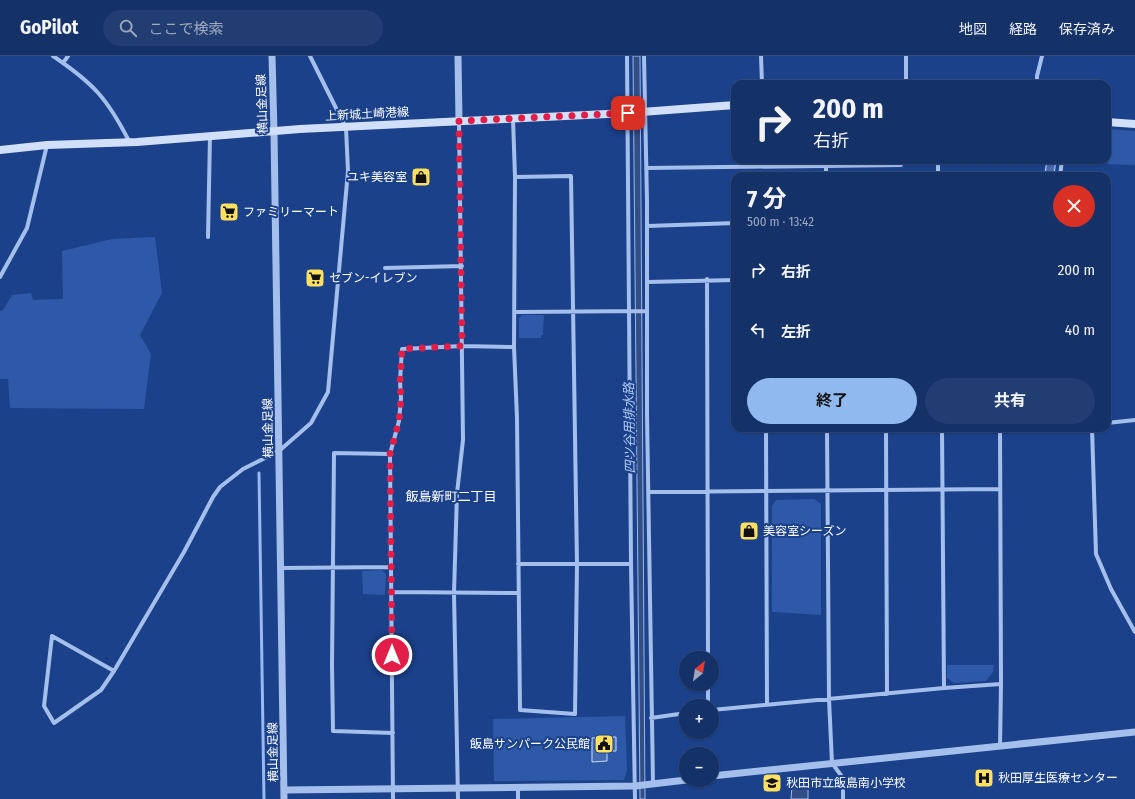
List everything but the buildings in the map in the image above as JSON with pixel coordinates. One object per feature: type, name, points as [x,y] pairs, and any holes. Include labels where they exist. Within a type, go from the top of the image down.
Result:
[{"type":"main road","name":"上新城土崎港線","points":[[0,150],[459,121],[630,113],[731,105]]},
{"type":"main road","points":[[1111,122],[1135,124]]},
{"type":"street","points":[[53,56],[83,76],[101,94],[115,115],[128,141]]},
{"type":"street","points":[[63,63],[68,56]]},
{"type":"street","name":"横山金足線","points":[[272,56],[284,799]]},
{"type":"street","points":[[114,671],[52,636],[44,706],[54,722],[101,690],[114,671],[184,552],[212,497],[220,487],[243,469],[279,451],[311,423],[328,392],[348,171],[346,128],[310,56]]},
{"type":"street","points":[[458,56],[462,266],[463,440],[457,493],[454,593],[458,799]]},
{"type":"street","points":[[627,56],[630,113],[632,312],[630,564],[636,785],[635,799]]},
{"type":"street","points":[[644,56],[643,112],[647,226],[646,311],[651,718],[650,784]]},
{"type":"street","points":[[761,56],[762,80]]},
{"type":"street","points":[[906,56],[906,80]]},
{"type":"street","points":[[1037,80],[1042,56]]},
{"type":"street","points":[[513,119],[515,177],[514,347],[517,418],[520,710],[575,714],[577,565],[572,176],[515,177]]},
{"type":"street","points":[[208,238],[210,136]]},
{"type":"street","points":[[0,277],[27,228],[47,146]]},
{"type":"street","points":[[646,168],[766,164]]},
{"type":"street","points":[[876,164],[901,165]]},
{"type":"street","points":[[647,226],[731,223]]},
{"type":"street","points":[[385,268],[462,266]]},
{"type":"street","points":[[647,282],[708,279],[731,280]]},
{"type":"street","points":[[708,279],[708,651]]},
{"type":"street","points":[[515,312],[646,311]]},
{"type":"street","points":[[393,799],[390,454],[399,421],[402,349],[462,346],[514,347]]},
{"type":"street","points":[[1111,423],[1135,420]]},
{"type":"street","points":[[766,432],[767,705]]},
{"type":"street","points":[[828,432],[829,700],[832,763],[843,778],[843,799]]},
{"type":"street","points":[[886,432],[887,694]]},
{"type":"street","points":[[942,432],[944,688]]},
{"type":"street","points":[[1000,432],[1000,747]]},
{"type":"street","points":[[1092,432],[1096,554],[1111,589],[1135,632]]},
{"type":"street","points":[[390,454],[334,454],[332,665],[334,731],[393,733]]},
{"type":"street","points":[[648,492],[943,491],[999,489]]},
{"type":"street","points":[[518,564],[630,564]]},
{"type":"street","points":[[281,568],[392,566]]},
{"type":"street","points":[[392,592],[518,593]]},
{"type":"street","points":[[719,709],[1001,684]]},
{"type":"street","points":[[651,718],[679,715]]},
{"type":"street","points":[[719,775],[1135,732]]},
{"type":"street","points":[[285,790],[636,785],[679,781]]},
{"type":"street","points":[[518,787],[518,799]]},
{"type":"shaded area","name":"四ツ谷用排水路","points":[[633,56],[640,56],[645,799],[640,799]]},
{"type":"shaded area","points":[[1111,129],[1135,131],[1135,165],[1108,164],[1111,164]]},
{"type":"shaded area","points":[[155,237],[162,293],[140,335],[151,354],[144,409],[10,408],[8,379],[0,379],[0,311],[3,310],[12,295],[31,293],[33,300],[63,299],[62,251],[112,239]]},
{"type":"shaded area","points":[[522,315],[544,315],[543,335],[541,335],[541,338],[519,338],[519,318]]},
{"type":"shaded area","points":[[814,499],[821,504],[821,615],[772,612],[772,506],[776,500]]},
{"type":"shaded area","points":[[382,570],[386,574],[385,595],[363,594],[362,571]]},
{"type":"shaded area","points":[[947,665],[994,665],[993,672],[986,681],[954,683],[947,678]]},
{"type":"shaded area","points":[[625,716],[627,770],[624,780],[494,781],[493,719]]},
{"type":"shaded area","points":[[792,786],[808,786],[808,799],[791,799]]},
{"type":"waterway","points":[[259,473],[264,799]]},
{"type":"place","name":"ユキ美容室","points":[[421,177]]},
{"type":"place","name":"ファミリーマート","points":[[229,212]]},
{"type":"place","name":"セブン-イレブン","points":[[315,278]]},
{"type":"place","name":"美容室シーズン","points":[[749,531]]},
{"type":"place","name":"飯島サンパーク公民館","points":[[604,744]]},
{"type":"place","name":"秋田厚生医療センター","points":[[984,778]]},
{"type":"place","name":"秋田市立飯島南小学校","points":[[772,783]]},
{"type":"district","name":"飯島新町二丁目","points":[[451,496]]},
{"type":"route","points":[[392,655],[390,454],[399,421],[402,349],[462,346],[459,121],[628,113]]}]
